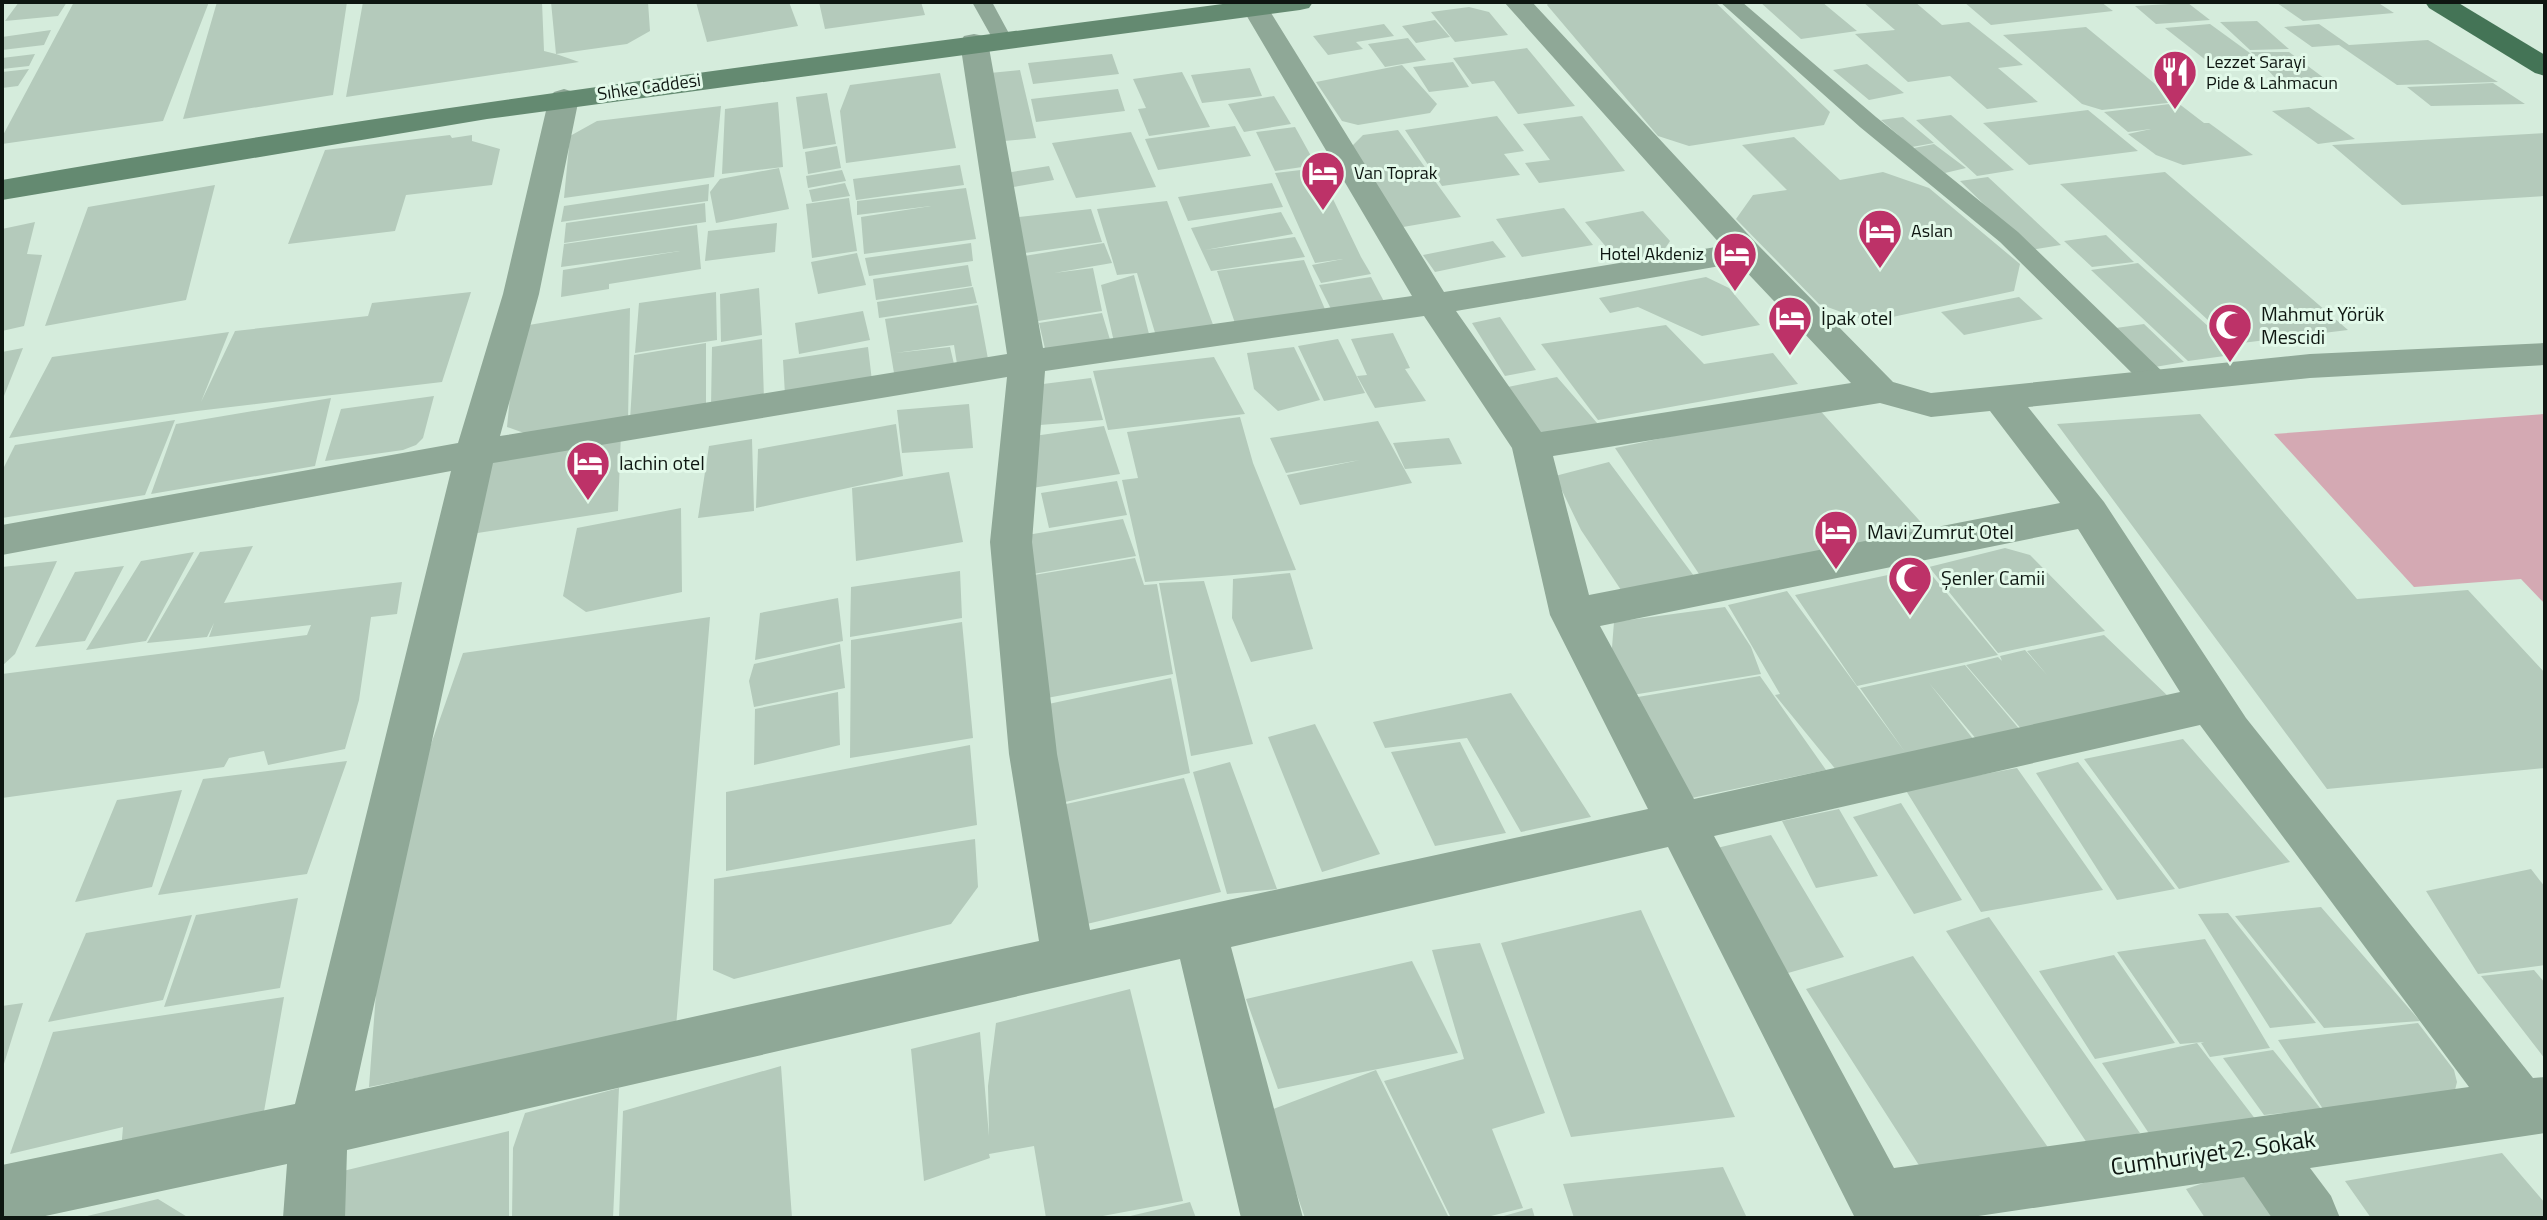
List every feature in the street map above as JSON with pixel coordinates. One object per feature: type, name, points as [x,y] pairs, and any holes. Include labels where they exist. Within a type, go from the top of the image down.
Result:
[{"type":"main road","name":"Sıhke Caddesi","points":[[2,190],[342,131],[564,98],[1300,2]]},
{"type":"main road","points":[[2438,2],[2540,58]]},
{"type":"street","points":[[1517,2],[1746,252],[1880,391]]},
{"type":"street","points":[[1255,8],[1434,304],[1531,447],[1572,615],[1884,1209]]},
{"type":"street","points":[[988,41],[1027,362],[1011,542],[1033,754],[1069,960]]},
{"type":"street","points":[[314,1218],[318,1128],[475,453],[521,294],[564,98]]},
{"type":"street","points":[[2,540],[475,453],[1027,362],[1434,304],[1746,252]]},
{"type":"street","points":[[1531,447],[1880,391],[1931,405],[2352,363],[2545,354]]},
{"type":"street","points":[[1999,397],[2089,512],[2211,704],[2532,1106]]},
{"type":"street","points":[[1572,615],[2089,512]]},
{"type":"street","points":[[2,1195],[318,1128],[1683,825],[2211,704]]},
{"type":"street","points":[[1200,931],[1272,1218]]},
{"type":"street","name":"Cumhuriyet 2. Sokak","points":[[1884,1209],[2532,1106]]},
{"type":"street","points":[[2259,1147],[2309,1218]]},
{"type":"lane","points":[[982,2],[988,41]]},
{"type":"lane","points":[[1730,2],[1868,122],[2009,237],[2157,382]]},
{"type":"shaded area","points":[[2545,414],[2545,604],[2521,579],[2414,587],[2274,434]]},
{"type":"building","points":[[19,2],[67,2],[58,16],[5,21]]},
{"type":"building","points":[[74,2],[209,2],[163,121],[2,144],[2,137]]},
{"type":"building","points":[[217,2],[347,2],[333,95],[183,119]]},
{"type":"building","points":[[363,2],[542,2],[544,51],[579,62],[346,97]]},
{"type":"building","points":[[551,2],[648,2],[650,31],[627,44],[556,54]]},
{"type":"building","points":[[696,2],[789,2],[798,26],[707,42]]},
{"type":"building","points":[[819,2],[921,2],[925,15],[825,29]]},
{"type":"building","points":[[1549,2],[1715,2],[1830,112],[1824,125],[1689,146],[1658,136],[1547,5]]},
{"type":"building","points":[[1760,2],[1822,2],[1857,31],[1801,39]]},
{"type":"building","points":[[1863,2],[1915,2],[1942,25],[1969,22],[2023,65],[1998,68],[2038,102],[1987,109],[1950,76],[1908,82],[1855,34],[1895,30]]},
{"type":"building","points":[[1964,2],[2101,2],[2113,11],[1991,25]]},
{"type":"building","points":[[2377,2],[2394,13],[2303,21],[2277,3]]},
{"type":"building","points":[[2188,3],[2210,20],[2156,24],[2135,6]]},
{"type":"building","points":[[1469,7],[1489,12],[1508,35],[1455,42],[1431,12]]},
{"type":"building","points":[[1435,20],[1450,37],[1416,43],[1402,26]]},
{"type":"building","points":[[2257,21],[2289,49],[2250,50],[2220,22]]},
{"type":"building","points":[[1384,24],[1394,36],[1356,42],[1363,49],[1328,55],[1313,36]]},
{"type":"building","points":[[2210,24],[2254,56],[2207,61],[2165,28]]},
{"type":"building","points":[[2319,24],[2349,45],[2428,40],[2498,82],[2397,85],[2339,45],[2312,47],[2284,27]]},
{"type":"building","points":[[2086,27],[2177,102],[2102,110],[2082,104],[2003,35]]},
{"type":"building","points":[[51,30],[44,45],[2,50],[2,37]]},
{"type":"building","points":[[1408,38],[1426,60],[1385,67],[1368,44]]},
{"type":"building","points":[[1527,48],[1575,106],[1518,114],[1494,81],[1472,84],[1453,58]]},
{"type":"building","points":[[2251,52],[2289,52],[2328,81],[2279,82]]},
{"type":"building","points":[[35,54],[29,66],[2,69],[2,58]]},
{"type":"building","points":[[1112,54],[1119,74],[1033,84],[1028,63]]},
{"type":"building","points":[[1453,62],[1469,87],[1429,92],[1413,67]]},
{"type":"building","points":[[1867,64],[1904,93],[1869,100],[1833,70]]},
{"type":"building","points":[[1402,65],[1437,104],[1430,113],[1358,125],[1342,121],[1316,82]]},
{"type":"building","points":[[1250,68],[1262,96],[1202,103],[1191,75]]},
{"type":"building","points":[[29,69],[18,86],[2,88],[2,72]]},
{"type":"building","points":[[1020,70],[1036,138],[1004,141],[990,73]]},
{"type":"building","points":[[1182,72],[1210,127],[1149,136],[1138,109],[1146,108],[1133,79]]},
{"type":"building","points":[[940,73],[956,148],[846,163],[840,111],[850,85]]},
{"type":"building","points":[[2493,83],[2525,104],[2431,106],[2407,87]]},
{"type":"building","points":[[1118,89],[1125,111],[1036,122],[1031,99]]},
{"type":"building","points":[[827,93],[836,144],[803,149],[796,97]]},
{"type":"building","points":[[1274,96],[1291,124],[1244,132],[1228,104]]},
{"type":"building","points":[[778,102],[783,167],[722,174],[725,109]]},
{"type":"building","points":[[2178,103],[2253,155],[2183,165],[2156,155],[2128,134],[2151,129],[2128,132],[2104,112]]},
{"type":"building","points":[[721,106],[714,177],[564,198],[570,136],[597,121]]},
{"type":"building","points":[[2309,107],[2355,139],[2318,144],[2272,111]]},
{"type":"building","points":[[2088,110],[2138,151],[2029,165],[1983,123]]},
{"type":"building","points":[[1951,115],[2014,170],[1977,176],[1916,120]]},
{"type":"building","points":[[1497,116],[1524,151],[1504,154],[1520,175],[1442,186],[1405,130]]},
{"type":"building","points":[[1582,116],[1625,171],[1539,183],[1525,163],[1550,160],[1523,124]]},
{"type":"building","points":[[1903,117],[1934,143],[1912,147],[1881,120]]},
{"type":"building","points":[[1235,126],[1251,156],[1158,170],[1145,139]]},
{"type":"building","points":[[1295,127],[1316,165],[1275,171],[1256,132]]},
{"type":"building","points":[[1398,130],[1461,217],[1403,227],[1350,148],[1363,135]]},
{"type":"building","points":[[1131,132],[1156,187],[1076,198],[1052,143]]},
{"type":"building","points":[[2545,133],[2545,196],[2402,205],[2332,145]]},
{"type":"building","points":[[450,135],[452,138],[472,135],[472,141],[500,149],[492,185],[406,195],[395,231],[288,244],[325,150]]},
{"type":"building","points":[[1794,137],[1840,180],[1883,172],[1929,188],[2020,264],[2014,291],[1869,322],[1819,304],[1736,219],[1753,195],[1787,190],[1742,145]]},
{"type":"building","points":[[1934,144],[1966,168],[1945,173],[1914,148]]},
{"type":"building","points":[[837,146],[841,168],[808,174],[805,152]]},
{"type":"building","points":[[960,165],[964,185],[856,200],[853,179]]},
{"type":"building","points":[[1049,166],[1054,180],[1008,188],[1006,173]]},
{"type":"building","points":[[779,168],[789,209],[716,223],[710,192],[720,179]]},
{"type":"building","points":[[1318,168],[1371,274],[1321,283],[1312,265],[1343,259],[1315,263],[1275,173]]},
{"type":"building","points":[[842,170],[846,181],[808,188],[806,176]]},
{"type":"building","points":[[2165,172],[2348,330],[2234,344],[2060,184]]},
{"type":"building","points":[[1988,177],[2061,245],[2031,250],[1960,181]]},
{"type":"building","points":[[845,183],[850,196],[812,202],[809,190]]},
{"type":"building","points":[[1272,183],[1283,207],[1188,221],[1178,197]]},
{"type":"building","points":[[709,184],[708,201],[561,222],[564,206]]},
{"type":"building","points":[[215,185],[186,300],[45,326],[88,207]]},
{"type":"building","points":[[966,188],[976,239],[864,254],[861,217],[931,206],[857,215],[857,201]]},
{"type":"building","points":[[849,198],[857,251],[812,258],[806,204]]},
{"type":"building","points":[[1167,201],[1215,330],[1156,336],[1137,273],[1117,275],[1097,209]]},
{"type":"building","points":[[705,203],[706,222],[564,243],[566,223]]},
{"type":"building","points":[[1564,208],[1593,245],[1522,257],[1496,219]]},
{"type":"building","points":[[1091,209],[1102,242],[1025,253],[1019,217]]},
{"type":"building","points":[[1643,211],[1670,241],[1662,253],[1619,262],[1585,222]]},
{"type":"building","points":[[1281,212],[1293,234],[1205,250],[1295,237],[1305,257],[1211,271],[1191,228]]},
{"type":"building","points":[[35,222],[27,254],[42,255],[24,326],[2,331],[2,229]]},
{"type":"building","points":[[777,223],[775,252],[705,261],[708,231]]},
{"type":"building","points":[[697,225],[701,269],[609,284],[609,289],[561,297],[563,270],[680,251],[561,267],[564,244]]},
{"type":"building","points":[[2106,235],[2134,262],[2092,267],[2064,241]]},
{"type":"building","points":[[1493,241],[1506,257],[1435,272],[1423,255]]},
{"type":"building","points":[[971,243],[973,261],[869,276],[865,258]]},
{"type":"building","points":[[1104,243],[1112,263],[1054,273],[1093,268],[1102,311],[1038,321],[1025,278],[1024,256]]},
{"type":"building","points":[[857,253],[866,285],[818,294],[811,262]]},
{"type":"building","points":[[1304,260],[1327,314],[1236,326],[1217,271]]},
{"type":"building","points":[[2138,263],[2239,354],[2188,361],[2091,270]]},
{"type":"building","points":[[968,265],[972,286],[876,300],[873,279]]},
{"type":"building","points":[[1134,275],[1150,338],[1114,342],[1101,285]]},
{"type":"building","points":[[1371,277],[1388,309],[1335,317],[1319,285]]},
{"type":"building","points":[[1706,277],[1729,288],[1760,325],[1702,336],[1638,307],[1610,313],[1599,298]]},
{"type":"building","points":[[973,287],[977,303],[879,318],[877,302]]},
{"type":"building","points":[[759,288],[762,335],[721,342],[720,294]]},
{"type":"building","points":[[471,292],[442,382],[197,411],[9,438],[52,357],[229,332],[201,402],[235,331],[368,316],[372,303]]},
{"type":"building","points":[[716,292],[717,340],[635,353],[639,303]]},
{"type":"building","points":[[2019,297],[2043,319],[1964,335],[1941,312]]},
{"type":"building","points":[[978,305],[988,359],[957,364],[954,345],[895,353],[950,347],[954,364],[894,373],[885,319]]},
{"type":"building","points":[[630,308],[628,422],[538,438],[507,427],[517,327]]},
{"type":"building","points":[[863,311],[870,340],[799,354],[795,323]]},
{"type":"building","points":[[1102,313],[1111,343],[1046,353],[1039,323]]},
{"type":"building","points":[[1500,317],[1536,370],[1505,376],[1472,323]]},
{"type":"building","points":[[2144,324],[2184,362],[2149,368],[2109,329]]},
{"type":"building","points":[[1666,325],[1704,364],[1773,353],[1798,384],[1598,420],[1541,344]]},
{"type":"building","points":[[1393,333],[1410,368],[1405,369],[1426,401],[1375,408],[1357,376],[1367,375],[1351,339]]},
{"type":"building","points":[[762,339],[764,399],[711,407],[712,347]]},
{"type":"building","points":[[1338,339],[1365,393],[1324,401],[1298,346]]},
{"type":"building","points":[[706,343],[706,407],[630,420],[634,355]]},
{"type":"building","points":[[868,347],[872,381],[785,395],[783,360]]},
{"type":"building","points":[[1294,347],[1320,400],[1278,411],[1254,389],[1247,353]]},
{"type":"building","points":[[23,348],[2,401],[2,352]]},
{"type":"building","points":[[1214,357],[1245,414],[1108,430],[1093,371]]},
{"type":"building","points":[[1557,377],[1604,431],[1537,443],[1503,388]]},
{"type":"building","points":[[1091,378],[1103,420],[1040,425],[1035,385]]},
{"type":"building","points":[[434,396],[423,438],[416,445],[403,450],[325,461],[341,409]]},
{"type":"building","points":[[331,398],[315,466],[151,494],[176,424]]},
{"type":"building","points":[[969,404],[973,448],[902,453],[897,410]]},
{"type":"building","points":[[1816,406],[1928,530],[1699,574],[1615,448]]},
{"type":"building","points":[[2200,414],[2357,599],[2468,590],[2545,673],[2545,768],[2327,789],[2057,424]]},
{"type":"building","points":[[1240,417],[1253,463],[1296,570],[1145,582],[1122,480],[1138,478],[1127,432]]},
{"type":"building","points":[[175,420],[145,495],[2,518],[2,471],[15,445]]},
{"type":"building","points":[[1378,421],[1412,483],[1300,505],[1287,475],[1360,460],[1286,473],[1270,438]]},
{"type":"building","points":[[896,424],[903,476],[756,508],[758,449]]},
{"type":"building","points":[[1104,426],[1120,474],[1032,488],[1027,437]]},
{"type":"building","points":[[621,433],[618,511],[471,534],[492,455]]},
{"type":"building","points":[[1449,438],[1462,464],[1405,469],[1393,443]]},
{"type":"building","points":[[752,439],[754,511],[698,518],[709,446]]},
{"type":"building","points":[[1609,462],[1697,580],[1625,596],[1581,530],[1555,476]]},
{"type":"building","points":[[949,472],[963,542],[856,561],[852,488]]},
{"type":"building","points":[[1117,481],[1127,515],[1049,528],[1041,493]]},
{"type":"building","points":[[681,508],[682,592],[586,612],[563,596],[577,528]]},
{"type":"building","points":[[1123,519],[1136,556],[1033,574],[1027,535]]},
{"type":"building","points":[[253,546],[224,603],[402,582],[397,614],[371,617],[359,700],[345,749],[268,765],[264,751],[229,758],[224,767],[2,798],[2,674],[307,635],[311,625],[209,637],[214,623],[207,637],[147,643],[200,552]]},
{"type":"building","points":[[2005,548],[2030,555],[2105,631],[1998,653],[1929,567]]},
{"type":"building","points":[[194,552],[146,641],[86,650],[141,561]]},
{"type":"building","points":[[1135,558],[1144,585],[1157,584],[1173,674],[1047,698],[1034,575]]},
{"type":"building","points":[[57,561],[15,654],[2,666],[2,567]]},
{"type":"building","points":[[124,566],[85,641],[35,647],[75,572]]},
{"type":"building","points":[[1925,567],[1998,655],[1857,686],[1795,595]]},
{"type":"building","points":[[960,571],[962,618],[850,637],[851,587]]},
{"type":"building","points":[[1290,573],[1313,649],[1251,662],[1232,618],[1233,579]]},
{"type":"building","points":[[1204,581],[1253,744],[1191,756],[1159,583]]},
{"type":"building","points":[[1787,591],[1905,752],[1860,688],[1965,665],[2021,731],[1977,740],[1929,683],[1974,740],[1837,771],[1775,695],[1780,694],[1728,605]]},
{"type":"building","points":[[838,598],[843,641],[755,660],[760,613]]},
{"type":"building","points":[[1725,607],[1751,647],[1761,674],[1626,696],[1611,660],[1614,622]]},
{"type":"building","points":[[710,617],[676,1027],[369,1087],[382,912],[421,773],[463,653]]},
{"type":"building","points":[[962,622],[973,738],[850,758],[851,640]]},
{"type":"building","points":[[2104,635],[2170,698],[2029,738],[1966,665],[1998,657],[2002,661],[2000,656],[2025,650],[2047,675],[2027,651]]},
{"type":"building","points":[[840,644],[845,688],[754,707],[749,681],[754,664]]},
{"type":"building","points":[[1760,676],[1826,770],[1687,799],[1632,698]]},
{"type":"building","points":[[1171,678],[1190,773],[1048,806],[1039,706]]},
{"type":"building","points":[[838,692],[840,745],[754,765],[755,709]]},
{"type":"building","points":[[1511,693],[1591,817],[1521,832],[1467,738],[1385,748],[1373,722]]},
{"type":"building","points":[[1315,724],[1380,854],[1322,872],[1268,737]]},
{"type":"building","points":[[2183,739],[2290,862],[2179,889],[2084,759]]},
{"type":"building","points":[[1460,742],[1506,833],[1435,846],[1391,752]]},
{"type":"building","points":[[970,745],[977,825],[726,871],[726,792]]},
{"type":"building","points":[[347,761],[307,874],[158,895],[203,779]]},
{"type":"building","points":[[1230,762],[1277,889],[1227,894],[1193,772]]},
{"type":"building","points":[[2078,762],[2175,889],[2117,900],[2036,773]]},
{"type":"building","points":[[2017,768],[2103,890],[1981,912],[1905,789]]},
{"type":"building","points":[[1184,778],[1221,892],[1070,928],[1048,808]]},
{"type":"building","points":[[182,790],[152,887],[75,902],[117,800]]},
{"type":"building","points":[[1901,803],[1962,900],[1914,914],[1853,817]]},
{"type":"building","points":[[1839,809],[1878,876],[1816,888],[1782,821]]},
{"type":"building","points":[[1771,835],[1844,957],[1788,973],[1717,848]]},
{"type":"building","points":[[975,839],[978,887],[951,924],[734,979],[713,970],[714,879]]},
{"type":"building","points":[[2531,869],[2545,887],[2545,965],[2478,974],[2426,891]]},
{"type":"building","points":[[298,898],[280,988],[164,1007],[196,915]]},
{"type":"building","points":[[2321,907],[2420,1021],[2324,1028],[2235,916]]},
{"type":"building","points":[[1641,910],[1735,1117],[1571,1137],[1501,943]]},
{"type":"building","points":[[2228,913],[2316,1023],[2270,1028],[2198,914]]},
{"type":"building","points":[[192,915],[163,1000],[48,1022],[86,933]]},
{"type":"building","points":[[1989,917],[2140,1133],[2091,1149],[1946,931]]},
{"type":"building","points":[[2205,939],[2270,1048],[2210,1057],[2201,1043],[2204,1042],[2180,1044],[2117,952]]},
{"type":"building","points":[[1480,943],[1545,1113],[1492,1129],[1523,1208],[1483,1218],[1451,1218],[1384,1081],[1464,1059],[1432,950]]},
{"type":"building","points":[[2114,955],[2175,1043],[2095,1059],[2039,971]]},
{"type":"building","points":[[1913,956],[2052,1153],[1931,1184],[1806,989]]},
{"type":"building","points":[[1412,961],[1458,1053],[1278,1089],[1246,999]]},
{"type":"building","points":[[2534,970],[2545,983],[2545,1059],[2481,976]]},
{"type":"building","points":[[1130,989],[1183,1201],[1092,1218],[1046,1218],[1034,1146],[989,1154],[990,1158],[924,1181],[911,1049],[980,1032],[989,1136],[988,1086],[996,1023]]},
{"type":"building","points":[[284,997],[262,1123],[121,1151],[123,1127],[10,1154],[53,1032]]},
{"type":"building","points":[[23,1003],[3,1067],[2,1067],[2,1006]]},
{"type":"building","points":[[2418,1023],[2454,1070],[2455,1090],[2325,1112],[2278,1040]]},
{"type":"building","points":[[2197,1043],[2256,1120],[2156,1144],[2102,1063]]},
{"type":"building","points":[[2273,1050],[2321,1109],[2264,1115],[2223,1058]]},
{"type":"building","points":[[781,1066],[792,1218],[619,1218],[623,1111]]},
{"type":"building","points":[[1376,1070],[1449,1218],[1305,1218],[1268,1111]]},
{"type":"building","points":[[619,1088],[613,1218],[512,1218],[513,1148],[525,1113]]},
{"type":"building","points":[[509,1131],[509,1218],[339,1218],[343,1171]]},
{"type":"building","points":[[2502,1153],[2545,1203],[2545,1218],[2371,1218],[2345,1181]]},
{"type":"building","points":[[1723,1167],[1747,1218],[1574,1218],[1563,1184]]},
{"type":"building","points":[[2250,1167],[2304,1218],[2205,1218],[2186,1189]]},
{"type":"building","points":[[158,1199],[189,1218],[83,1218],[83,1217]]},
{"type":"building","points":[[1190,1202],[1196,1218],[1126,1218],[1126,1217]]},
{"type":"building","points":[[1532,1208],[1535,1218],[1500,1217]]},
{"type":"place","name":"Lezzet Sarayi Pide & Lahmacun","points":[[2175,111]]},
{"type":"place","name":"Van Toprak","points":[[1323,212]]},
{"type":"place","name":"Aslan","points":[[1880,270]]},
{"type":"place","name":"Hotel Akdeniz","points":[[1735,293]]},
{"type":"place","name":"İpak otel","points":[[1790,357]]},
{"type":"place","name":"Mahmut Yörük Mescidi","points":[[2230,364]]},
{"type":"place","name":"lachin otel","points":[[588,502]]},
{"type":"place","name":"Mavi Zumrut Otel","points":[[1836,571]]},
{"type":"place","name":"Şenler Camii","points":[[1910,617]]}]
